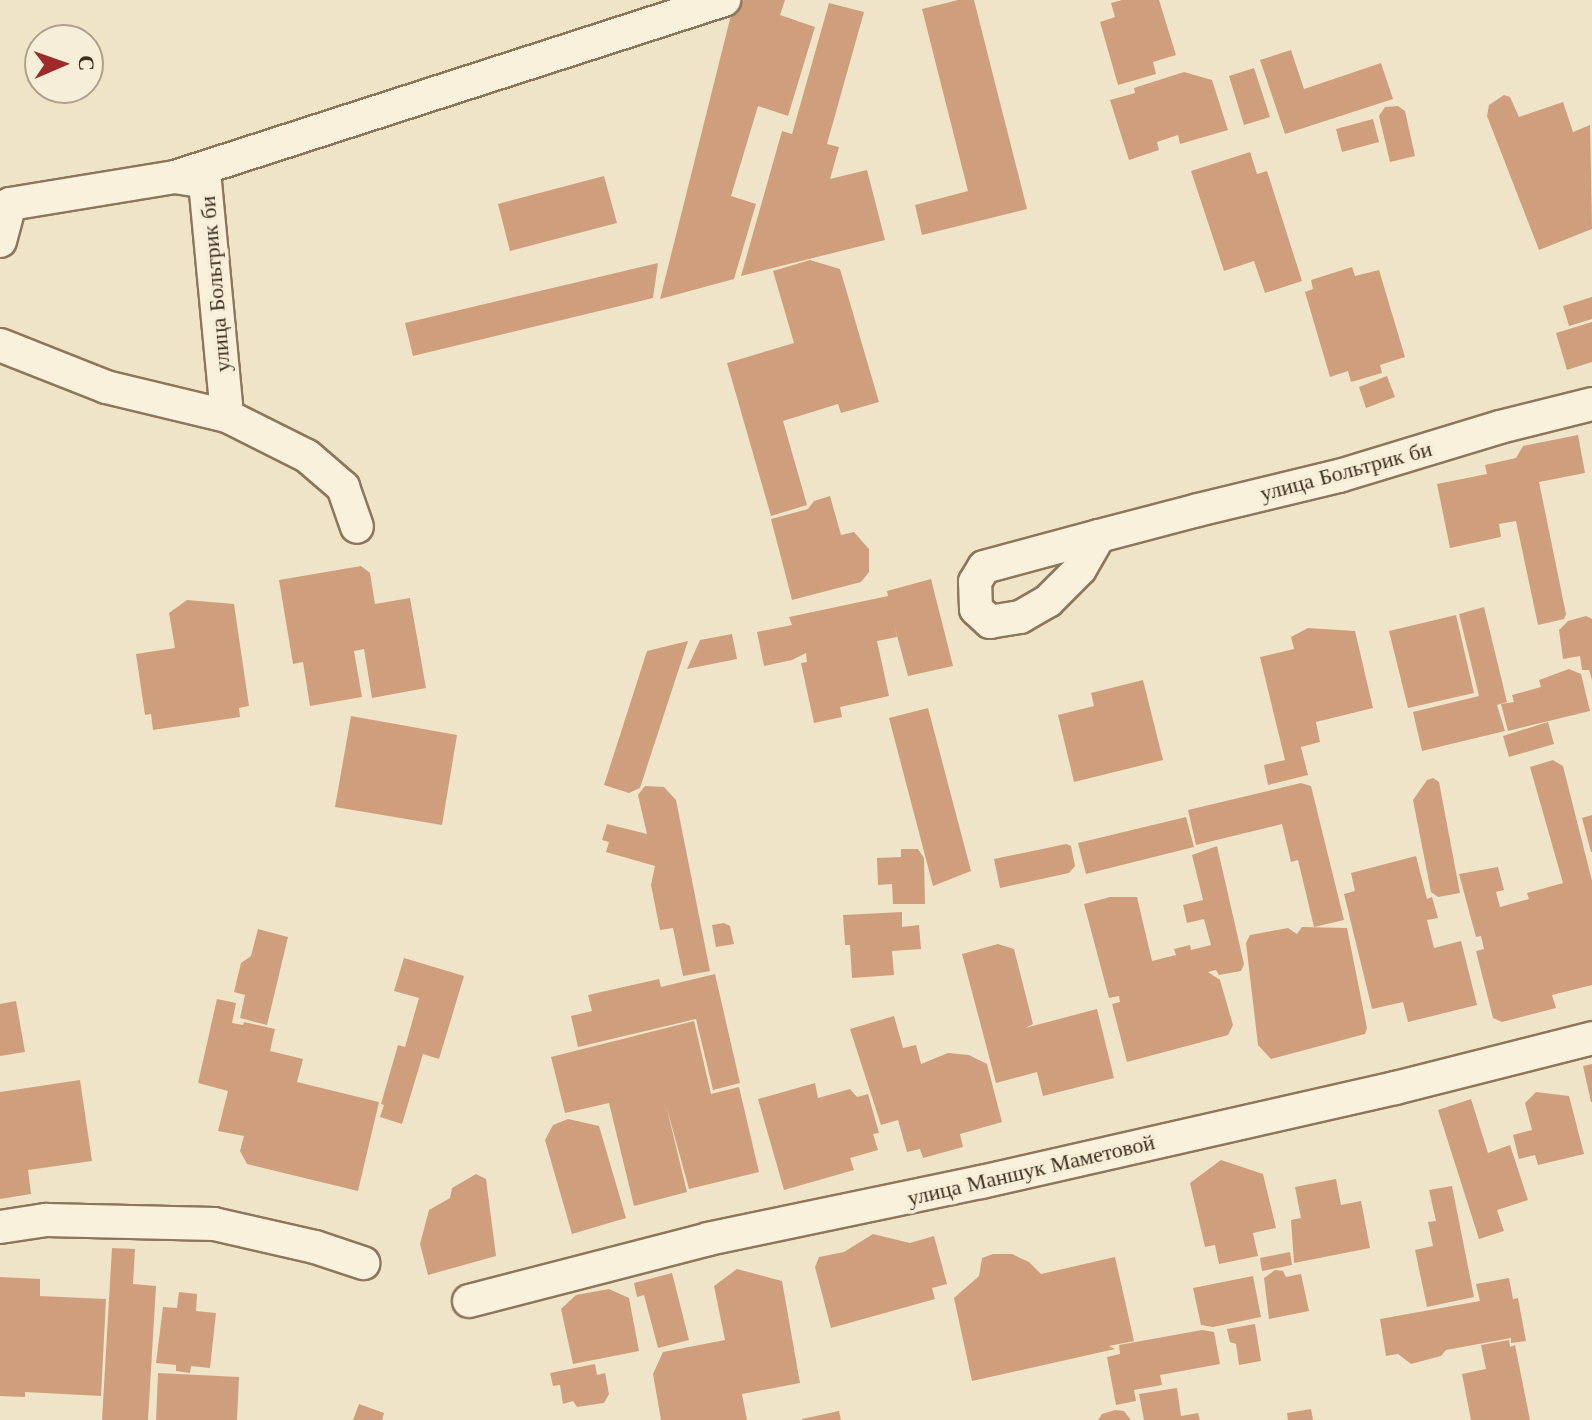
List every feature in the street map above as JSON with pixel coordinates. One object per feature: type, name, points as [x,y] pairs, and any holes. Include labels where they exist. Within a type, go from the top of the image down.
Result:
[{"type":"street","points":[[175,177],[724,0]]},
{"type":"street","name":"улица Больтрик би","points":[[5,208],[175,177],[205,182],[227,416]]},
{"type":"street","points":[[0,241],[5,208]]},
{"type":"street","points":[[0,345],[106,387],[227,416],[307,456],[343,487],[357,527]]},
{"type":"street","name":"улица Больтрик би","points":[[1099,536],[1339,476],[1500,427],[1592,404]]},
{"type":"street","name":"улица Маншук Маметовой","points":[[469,1301],[708,1239],[981,1182],[1395,1088],[1592,1038]]},
{"type":"street","points":[[0,1227],[46,1220],[214,1224],[315,1247],[363,1263]]},
{"type":"building","points":[[785,0],[780,15],[815,27],[788,116],[758,106],[731,196],[756,204],[734,279],[660,299],[734,3]]},
{"type":"building","points":[[958,0],[974,0],[1027,209],[922,235],[915,205],[968,191],[922,9]]},
{"type":"building","points":[[1159,0],[1176,55],[1153,62],[1156,74],[1118,85],[1100,22],[1115,17],[1111,3]]},
{"type":"building","points":[[829,3],[864,12],[827,144],[839,147],[830,179],[867,170],[885,240],[741,276],[782,131],[792,134]]},
{"type":"building","points":[[1291,50],[1304,89],[1381,63],[1393,99],[1285,134],[1260,60]]},
{"type":"building","points":[[1254,68],[1270,117],[1244,125],[1229,76]]},
{"type":"building","points":[[1184,72],[1212,80],[1228,130],[1180,144],[1178,135],[1157,142],[1159,150],[1129,160],[1110,100],[1135,93],[1134,88]]},
{"type":"building","points":[[1504,95],[1510,97],[1519,117],[1563,102],[1573,132],[1590,125],[1592,229],[1539,250],[1487,116],[1489,105]]},
{"type":"building","points":[[1398,106],[1405,111],[1415,156],[1390,162],[1379,116],[1385,107]]},
{"type":"building","points":[[1373,119],[1379,142],[1342,152],[1336,129]]},
{"type":"building","points":[[1250,152],[1257,174],[1267,171],[1302,281],[1265,293],[1254,261],[1224,271],[1191,171]]},
{"type":"building","points":[[604,176],[617,223],[510,251],[498,204]]},
{"type":"building","points":[[810,260],[840,269],[879,402],[841,413],[838,404],[783,421],[807,505],[771,516],[727,363],[794,343],[773,271]]},
{"type":"building","points":[[658,263],[653,298],[413,356],[405,323]]},
{"type":"building","points":[[1352,267],[1355,276],[1379,270],[1405,357],[1380,365],[1382,373],[1351,382],[1348,371],[1330,377],[1305,292],[1313,289],[1311,280]]},
{"type":"building","points":[[1592,297],[1592,319],[1569,326],[1563,306]]},
{"type":"building","points":[[1592,322],[1592,362],[1567,370],[1556,333]]},
{"type":"building","points":[[1387,376],[1395,397],[1366,408],[1359,387]]},
{"type":"building","points":[[1578,435],[1585,473],[1539,482],[1566,614],[1564,619],[1538,625],[1516,521],[1499,524],[1501,537],[1450,548],[1437,484],[1487,474],[1485,465],[1516,458],[1523,446]]},
{"type":"building","points":[[830,496],[841,535],[854,532],[869,549],[869,572],[861,582],[792,600],[771,519],[808,509],[814,501]]},
{"type":"building","points":[[361,566],[370,573],[375,604],[410,598],[426,688],[372,698],[364,649],[354,651],[362,697],[310,706],[303,662],[293,664],[279,580]]},
{"type":"building","points":[[931,579],[953,666],[908,676],[894,625],[897,637],[877,641],[889,696],[840,707],[842,717],[814,723],[801,663],[807,662],[806,653],[792,660],[764,666],[757,632],[792,625],[789,617],[888,596],[887,591]]},
{"type":"building","points":[[187,600],[234,604],[249,706],[239,708],[240,717],[153,730],[151,714],[145,715],[136,654],[175,648],[169,613]]},
{"type":"building","points":[[1484,607],[1507,702],[1497,705],[1505,731],[1422,751],[1413,712],[1479,696],[1459,614]]},
{"type":"building","points":[[1456,615],[1474,693],[1408,708],[1389,631]]},
{"type":"building","points":[[1586,616],[1592,619],[1592,680],[1589,670],[1582,670],[1580,656],[1563,659],[1559,630],[1568,621]]},
{"type":"building","points":[[1308,628],[1355,631],[1373,708],[1316,722],[1320,742],[1301,747],[1308,775],[1268,785],[1264,765],[1285,760],[1260,657],[1294,649],[1291,637]]},
{"type":"building","points":[[732,634],[737,659],[687,669],[700,640]]},
{"type":"building","points":[[688,641],[640,788],[629,793],[604,785],[647,651]]},
{"type":"building","points":[[1569,669],[1581,674],[1590,711],[1508,731],[1501,704],[1514,702],[1512,695],[1541,687],[1539,680]]},
{"type":"building","points":[[1143,680],[1163,760],[1074,782],[1058,715],[1094,706],[1091,693]]},
{"type":"building","points":[[928,708],[971,871],[933,886],[889,718]]},
{"type":"building","points":[[351,716],[457,735],[442,825],[335,807]]},
{"type":"building","points":[[1548,722],[1554,744],[1509,757],[1503,736]]},
{"type":"building","points":[[1553,760],[1563,766],[1592,881],[1592,985],[1552,995],[1556,1008],[1502,1022],[1493,1018],[1476,951],[1484,949],[1481,936],[1476,937],[1459,874],[1498,867],[1504,890],[1496,892],[1500,907],[1529,899],[1527,893],[1563,883],[1530,767]]},
{"type":"building","points":[[1433,778],[1439,782],[1460,893],[1438,897],[1431,892],[1413,800],[1427,780]]},
{"type":"building","points":[[1301,783],[1311,786],[1344,920],[1314,927],[1298,860],[1291,862],[1282,824],[1196,845],[1188,810]]},
{"type":"building","points":[[645,786],[664,787],[676,800],[710,971],[683,976],[673,928],[660,930],[651,885],[655,866],[606,852],[609,842],[602,840],[607,824],[647,834],[638,795]]},
{"type":"building","points":[[1592,815],[1592,852],[1591,852],[1582,818]]},
{"type":"building","points":[[1186,817],[1194,847],[1086,874],[1078,843]]},
{"type":"building","points":[[1066,844],[1071,846],[1075,866],[1069,873],[1000,888],[994,859]]},
{"type":"building","points":[[1217,846],[1244,964],[1241,971],[1219,975],[1216,970],[1208,972],[1220,980],[1233,1025],[1228,1035],[1127,1062],[1112,1004],[1120,1002],[1119,996],[1109,998],[1084,904],[1110,897],[1137,897],[1152,961],[1176,955],[1174,949],[1190,945],[1191,950],[1211,945],[1204,919],[1187,923],[1183,905],[1203,900],[1192,855]]},
{"type":"building","points":[[901,849],[918,849],[924,858],[925,904],[893,904],[892,884],[878,885],[877,858],[901,857]]},
{"type":"building","points":[[1416,856],[1427,899],[1432,897],[1438,918],[1427,920],[1434,948],[1461,941],[1477,1005],[1408,1022],[1403,1002],[1372,1009],[1344,894],[1355,891],[1351,873]]},
{"type":"building","points":[[902,912],[902,927],[919,925],[921,949],[892,951],[894,975],[852,978],[850,945],[845,945],[843,915]]},
{"type":"building","points":[[724,923],[730,926],[734,944],[716,947],[712,925]]},
{"type":"building","points":[[1302,927],[1347,928],[1367,1028],[1365,1034],[1271,1059],[1258,1045],[1246,943],[1250,935],[1288,928],[1297,934]]},
{"type":"building","points":[[258,929],[288,937],[267,1025],[240,1018],[245,995],[234,992],[241,963],[251,956]]},
{"type":"building","points":[[998,944],[1014,949],[1033,1024],[1025,1028],[1097,1009],[1114,1078],[1043,1096],[1037,1072],[996,1083],[962,954]]},
{"type":"building","points":[[404,958],[464,976],[439,1059],[423,1054],[402,1124],[380,1117],[398,1045],[405,1047],[419,998],[394,991]]},
{"type":"building","points":[[715,974],[740,1083],[713,1090],[696,1019],[578,1047],[571,1016],[592,1011],[588,995],[659,979],[661,987]]},
{"type":"building","points":[[217,999],[236,1003],[232,1023],[243,1025],[244,1022],[275,1029],[270,1051],[303,1059],[297,1082],[379,1102],[358,1191],[247,1164],[240,1151],[244,1136],[218,1131],[228,1091],[198,1083]]},
{"type":"building","points":[[16,1001],[25,1052],[0,1056],[0,1004]]},
{"type":"building","points":[[894,1016],[903,1048],[916,1045],[921,1064],[948,1053],[969,1055],[987,1064],[1002,1122],[960,1134],[963,1147],[923,1158],[920,1149],[907,1152],[898,1120],[881,1125],[850,1029]]},
{"type":"building","points":[[694,1021],[711,1094],[739,1087],[759,1172],[689,1189],[666,1105],[687,1192],[634,1206],[609,1103],[565,1113],[551,1057]]},
{"type":"building","points":[[1592,1064],[1592,1102],[1591,1102],[1583,1066]]},
{"type":"building","points":[[80,1080],[92,1161],[28,1170],[31,1194],[0,1199],[0,1092]]},
{"type":"building","points":[[815,1083],[818,1098],[850,1089],[857,1097],[868,1094],[879,1133],[873,1134],[878,1150],[850,1158],[854,1170],[784,1190],[758,1099]]},
{"type":"building","points":[[1536,1092],[1569,1096],[1584,1154],[1538,1165],[1535,1155],[1519,1159],[1513,1135],[1532,1130],[1525,1103]]},
{"type":"building","points":[[1471,1099],[1488,1153],[1510,1145],[1528,1200],[1497,1210],[1504,1231],[1479,1239],[1438,1110]]},
{"type":"building","points":[[568,1119],[599,1126],[626,1218],[572,1234],[545,1140],[553,1125]]},
{"type":"building","points":[[1221,1160],[1263,1174],[1276,1228],[1253,1233],[1258,1256],[1219,1264],[1215,1245],[1205,1247],[1190,1183]]},
{"type":"building","points":[[476,1174],[486,1179],[496,1256],[428,1275],[420,1244],[429,1210],[450,1198],[452,1188]]},
{"type":"building","points":[[1336,1179],[1341,1205],[1361,1201],[1370,1248],[1294,1263],[1291,1220],[1301,1218],[1295,1187]]},
{"type":"building","points":[[1452,1186],[1474,1297],[1427,1307],[1415,1250],[1433,1246],[1428,1222],[1436,1221],[1429,1190]]},
{"type":"building","points":[[873,1234],[910,1243],[934,1236],[947,1284],[932,1288],[935,1299],[831,1328],[815,1267],[819,1257],[844,1252]]},
{"type":"building","points":[[112,1248],[135,1249],[133,1284],[156,1286],[148,1420],[102,1420]]},
{"type":"building","points":[[1290,1252],[1292,1265],[1262,1271],[1260,1258]]},
{"type":"building","points":[[993,1254],[1012,1254],[1029,1262],[1041,1274],[1115,1257],[1134,1341],[1109,1346],[1115,1349],[972,1381],[954,1298],[979,1276],[982,1258]]},
{"type":"building","points":[[737,1269],[782,1281],[800,1383],[742,1394],[747,1420],[661,1420],[653,1374],[663,1352],[725,1340],[714,1286]]},
{"type":"building","points":[[1275,1270],[1283,1271],[1286,1277],[1301,1274],[1309,1311],[1269,1319],[1264,1278]]},
{"type":"building","points":[[672,1273],[689,1340],[658,1348],[644,1295],[637,1297],[634,1283]]},
{"type":"building","points":[[1253,1276],[1261,1317],[1213,1327],[1201,1325],[1193,1288]]},
{"type":"building","points":[[0,1277],[40,1279],[40,1296],[106,1299],[101,1396],[25,1392],[25,1397],[0,1396]]},
{"type":"building","points":[[1509,1278],[1513,1299],[1518,1298],[1526,1341],[1511,1343],[1511,1338],[1446,1350],[1441,1356],[1411,1364],[1398,1354],[1386,1356],[1380,1319],[1480,1301],[1476,1284]]},
{"type":"building","points":[[609,1289],[629,1298],[639,1351],[573,1364],[561,1309],[576,1295]]},
{"type":"building","points":[[179,1292],[197,1294],[196,1311],[216,1313],[210,1368],[191,1366],[190,1373],[176,1371],[176,1365],[156,1363],[163,1307],[177,1308]]},
{"type":"building","points":[[1255,1324],[1261,1361],[1239,1365],[1236,1344],[1230,1342],[1227,1329]]},
{"type":"building","points":[[1202,1330],[1214,1332],[1220,1364],[1160,1375],[1162,1385],[1134,1390],[1136,1401],[1116,1405],[1107,1357],[1120,1354],[1119,1345]]},
{"type":"building","points":[[1509,1340],[1510,1347],[1515,1345],[1530,1420],[1471,1420],[1462,1374],[1486,1369],[1481,1345]]},
{"type":"building","points":[[595,1364],[597,1375],[605,1373],[609,1394],[604,1403],[577,1407],[573,1401],[563,1404],[560,1385],[553,1386],[550,1373]]},
{"type":"building","points":[[158,1373],[239,1377],[237,1420],[156,1420]]},
{"type":"building","points":[[1177,1388],[1181,1416],[1198,1413],[1200,1420],[1144,1420],[1139,1394]]},
{"type":"building","points":[[359,1404],[384,1413],[382,1420],[353,1420]]},
{"type":"building","points":[[1311,1409],[1313,1420],[1288,1420],[1287,1413]]},
{"type":"building","points":[[839,1411],[841,1420],[802,1420],[802,1419]]},
{"type":"building","points":[[1124,1411],[1131,1420],[1098,1420],[1102,1414]]}]
